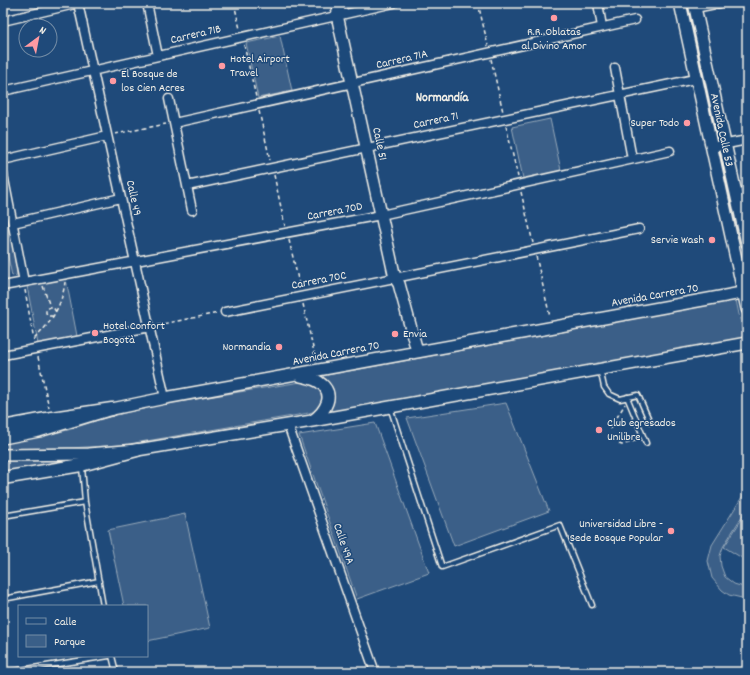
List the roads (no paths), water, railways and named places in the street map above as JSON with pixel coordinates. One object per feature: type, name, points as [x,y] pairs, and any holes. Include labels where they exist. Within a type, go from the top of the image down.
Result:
[{"type":"main road","name":"Avenida Calle 53","points":[[680,3],[745,293],[747,309]]},
{"type":"main road","name":"Avenida Calle 53","points":[[694,6],[747,243]]},
{"type":"main road","name":"Calle 51","points":[[339,10],[398,280],[417,352]]},
{"type":"main road","name":"Avenida Carrera 70","points":[[3,438],[39,431],[112,409],[166,398],[745,293]]},
{"type":"main road","points":[[3,455],[89,454],[137,450],[312,421],[747,343]]},
{"type":"main road","points":[[298,375],[318,382],[325,388],[327,394],[328,401],[326,406],[312,421]]},
{"type":"main road","points":[[3,427],[112,409]]},
{"type":"main road","points":[[3,478],[81,465],[137,450]]},
{"type":"street","points":[[3,21],[79,3]]},
{"type":"street","name":"Calle 49","points":[[79,3],[107,136],[166,398]]},
{"type":"street","points":[[147,3],[158,56]]},
{"type":"street","name":"Carrera 71B","points":[[3,91],[242,37],[339,10],[394,3]]},
{"type":"street","points":[[598,3],[602,27]]},
{"type":"street","points":[[694,6],[720,3]]},
{"type":"street","name":"Carrera 71A","points":[[174,123],[635,20]]},
{"type":"street","points":[[615,68],[632,159]]},
{"type":"street","name":"Carrera 71","points":[[187,186],[690,80]]},
{"type":"street","points":[[169,99],[192,210]]},
{"type":"street","points":[[3,160],[107,136]]},
{"type":"street","points":[[712,147],[747,140]]},
{"type":"street","name":"Carrera 70D","points":[[3,286],[135,260],[287,234],[384,215],[670,151]]},
{"type":"street","points":[[3,174],[24,282]]},
{"type":"street","points":[[13,223],[121,198]]},
{"type":"street","name":"Carrera 70C","points":[[225,312],[398,280],[638,229]]},
{"type":"street","points":[[3,355],[150,327]]},
{"type":"street","name":"Calle 49A","points":[[288,425],[375,672]]},
{"type":"lane","points":[[600,369],[606,392],[619,398],[627,398],[638,395],[650,422]]},
{"type":"lane","points":[[627,398],[645,441]]},
{"type":"lane","points":[[389,407],[442,567],[560,525],[592,605]]},
{"type":"lane","points":[[81,465],[85,502],[103,605]]},
{"type":"lane","points":[[3,516],[85,502]]},
{"type":"lane","points":[[3,599],[99,581]]},
{"type":"lane","points":[[8,672],[103,657]]},
{"type":"lane","points":[[112,657],[116,672]]},
{"type":"place","name":"R.R. Oblatas al Divino Amor","points":[[554,18]]},
{"type":"place","name":"Hotel Airport Travel","points":[[222,66]]},
{"type":"place","name":"El Bosque de los Cien Acres","points":[[113,81]]},
{"type":"place","name":"Super Todo","points":[[687,123]]},
{"type":"place","name":"Servie Wash","points":[[712,240]]},
{"type":"place","name":"Hotel Confort Bogotà","points":[[95,333]]},
{"type":"place","name":"Envia","points":[[395,334]]},
{"type":"place","name":"Normandia","points":[[279,347]]},
{"type":"place","name":"Club egresados Unilibre","points":[[599,430]]},
{"type":"place","name":"Universidad Libre - Sede Bosque Popular","points":[[671,531]]},
{"type":"district","name":"Normandía","points":[[442,98]]}]
